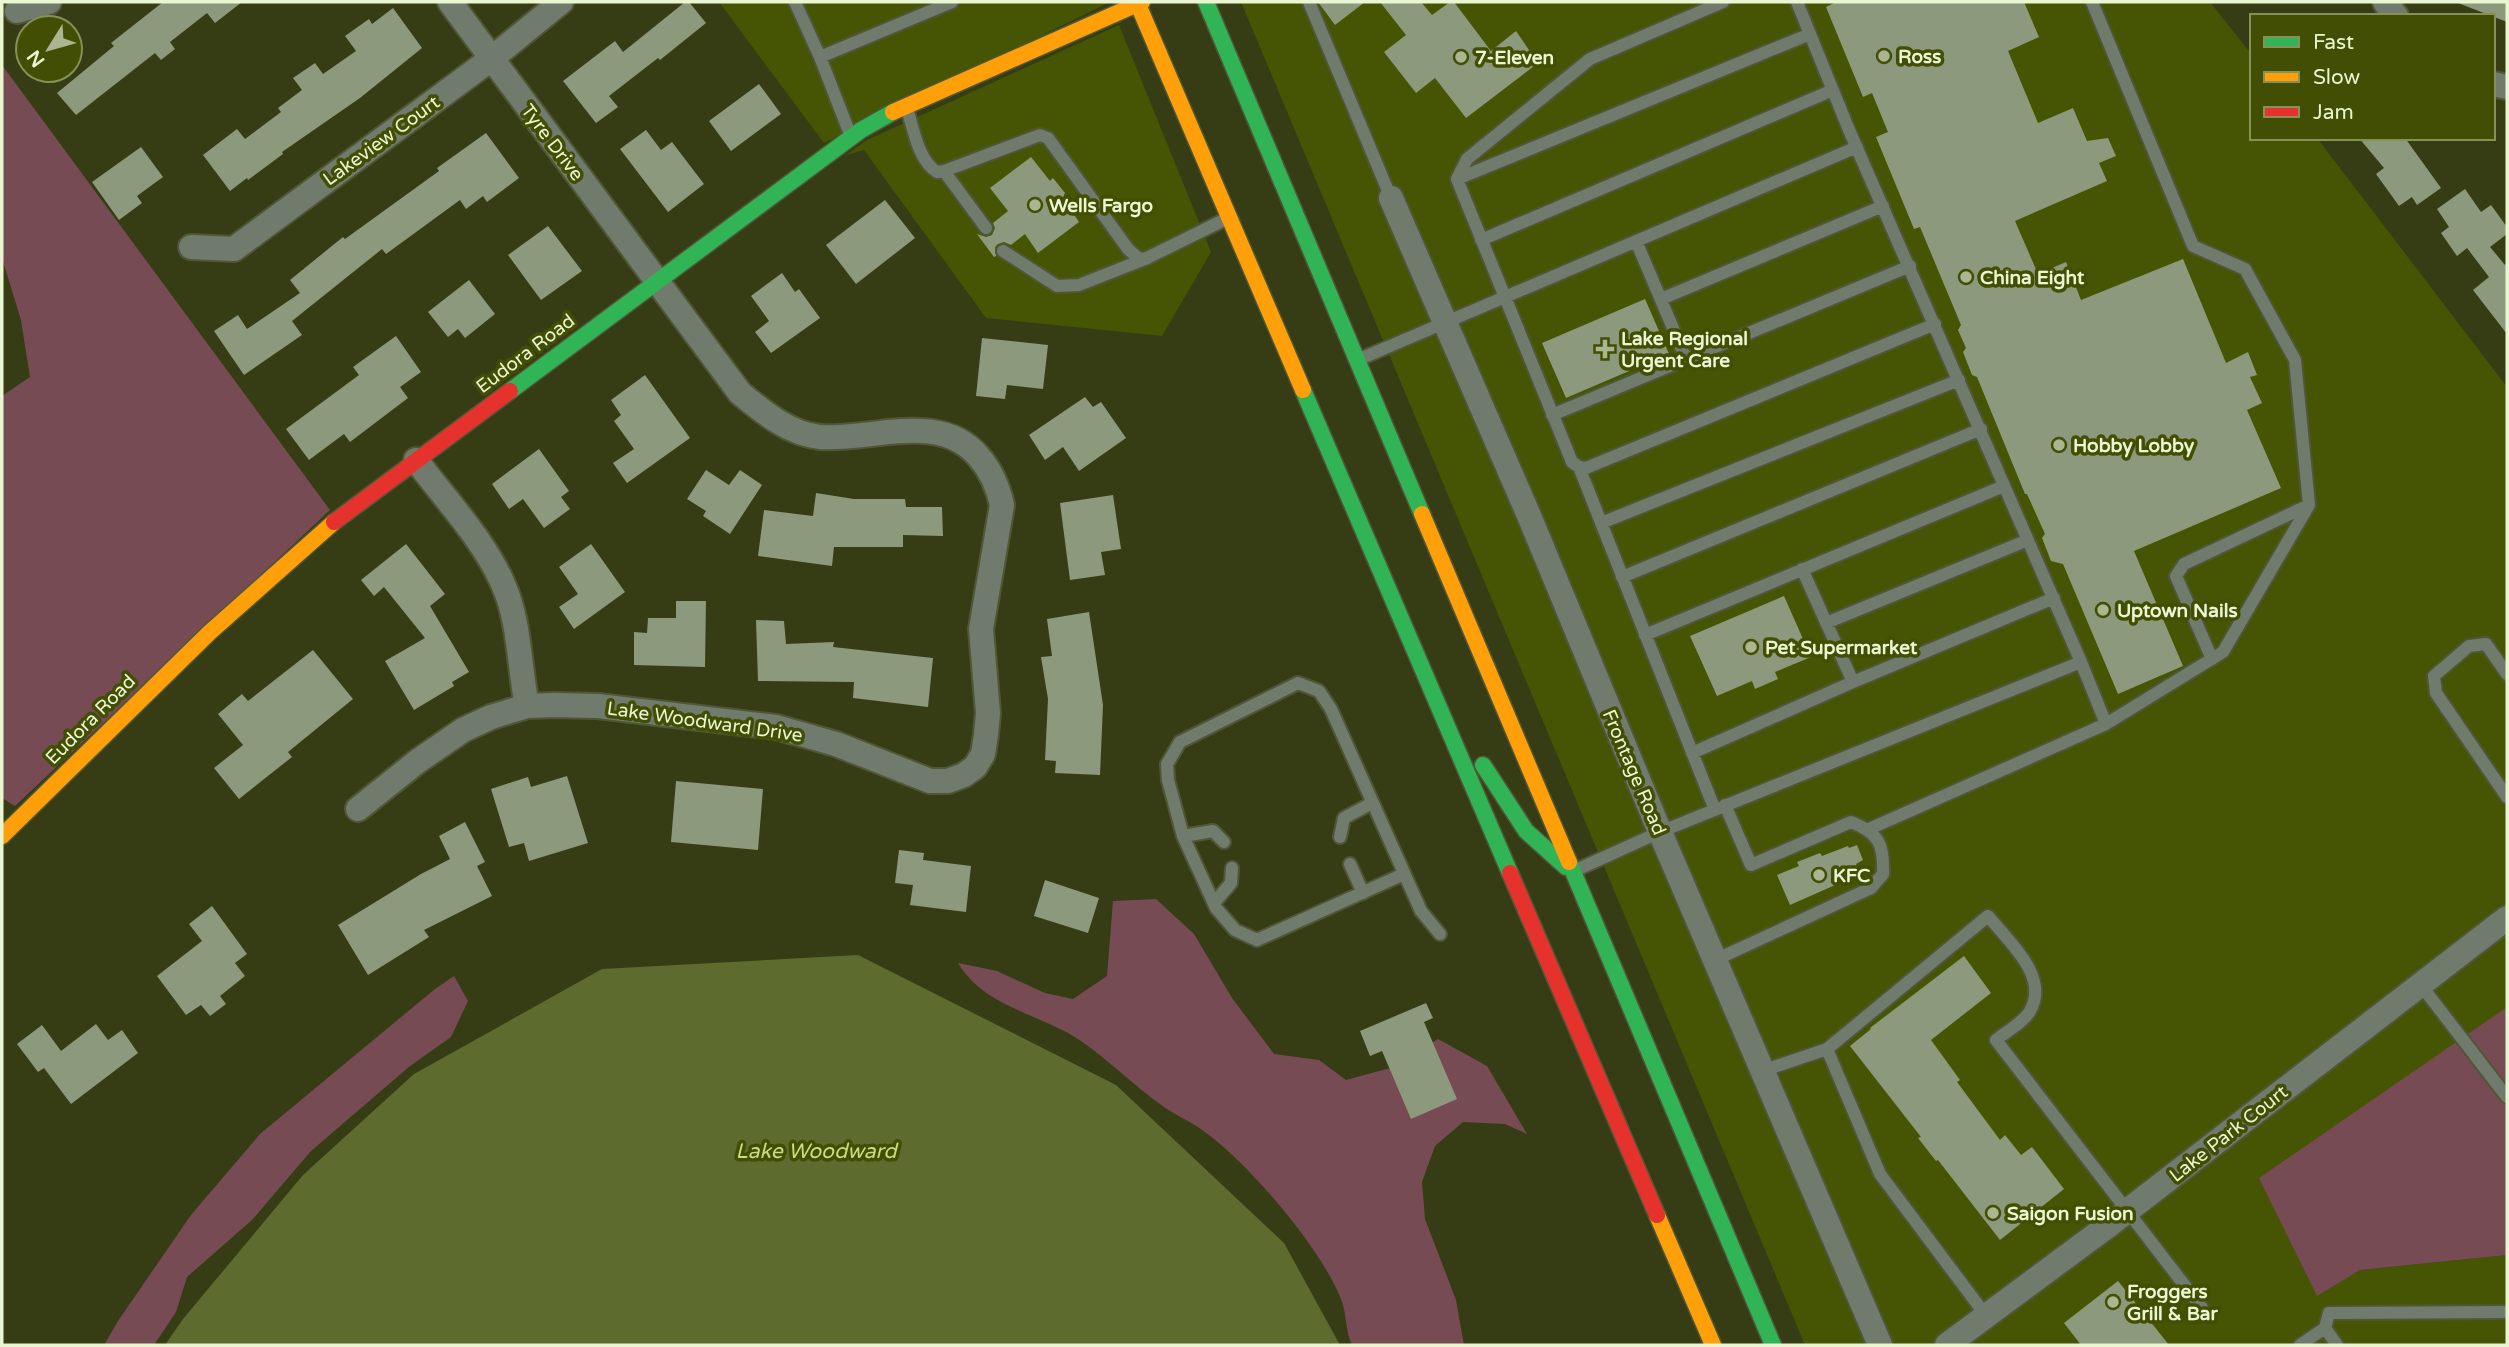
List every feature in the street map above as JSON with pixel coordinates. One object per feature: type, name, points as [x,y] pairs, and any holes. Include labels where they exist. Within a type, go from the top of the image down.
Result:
[{"type":"main road","points":[[1206,2],[1773,1345]]},
{"type":"main road","points":[[1139,3],[1713,1345]]},
{"type":"main road","name":"Eudora Road","points":[[2,836],[174,664],[265,580],[340,517],[852,137],[906,107],[1139,3]]},
{"type":"main road","points":[[1425,675],[1526,831],[1572,871]]},
{"type":"street","points":[[18,11],[49,2]]},
{"type":"street","name":"Tyre Drive","points":[[450,2],[659,280]]},
{"type":"street","name":"Lakeview Court","points":[[191,247],[234,248],[491,59],[561,2]]},
{"type":"street","name":"Frontage Road","points":[[1391,198],[1530,517],[1660,832],[1880,1345]]},
{"type":"street","name":"Lake Woodward Drive","points":[[358,809],[418,761],[463,730],[491,717],[527,706],[598,706],[776,727],[836,744],[930,781],[948,780],[964,775],[975,767],[983,754],[988,713],[981,629],[1002,505],[999,488],[986,465],[976,452],[963,442],[935,432],[909,430],[820,436],[783,425],[740,393],[659,280]]},
{"type":"street","points":[[416,460],[488,556],[504,585],[512,610],[527,706]]},
{"type":"street","name":"Lake Park Court","points":[[1947,1345],[2127,1212],[2507,918]]},
{"type":"lane","points":[[795,2],[852,137]]},
{"type":"lane","points":[[820,57],[952,2]]},
{"type":"lane","points":[[1309,2],[1391,198]]},
{"type":"lane","points":[[1723,2],[1590,59],[1467,159],[1457,179],[1572,462],[1586,468],[1936,324]]},
{"type":"lane","points":[[1797,2],[2106,724]]},
{"type":"lane","points":[[1869,829],[2106,724],[2223,652],[2309,505],[2295,360],[2245,269],[2193,246],[2092,2]]},
{"type":"lane","points":[[1457,179],[1811,34]]},
{"type":"lane","points":[[1481,240],[1833,90]]},
{"type":"lane","points":[[906,107],[928,165],[937,172],[1040,135],[1048,138],[1128,249],[1138,258],[1145,259]]},
{"type":"lane","points":[[1358,359],[1857,147]]},
{"type":"lane","points":[[944,171],[986,228]]},
{"type":"lane","points":[[1661,299],[1883,206]]},
{"type":"lane","points":[[1003,251],[1057,286],[1079,285],[1145,259],[1230,218]]},
{"type":"lane","points":[[1636,241],[1686,359]]},
{"type":"lane","points":[[1552,415],[1910,266]]},
{"type":"lane","points":[[1601,523],[1959,380]]},
{"type":"lane","points":[[1622,577],[1980,429]]},
{"type":"lane","points":[[1579,467],[1692,753],[1751,865],[1851,822],[1869,829],[1884,852],[1883,874],[1871,888],[1715,960]]},
{"type":"lane","points":[[1645,635],[2004,486]]},
{"type":"lane","points":[[2212,659],[2176,576],[2184,564],[2309,505]]},
{"type":"lane","points":[[1826,623],[2028,540]]},
{"type":"lane","points":[[1802,569],[1853,682]]},
{"type":"lane","points":[[1692,753],[2054,598]]},
{"type":"lane","points":[[2507,674],[2486,644],[2469,646],[2434,676],[2436,693],[2507,797]]},
{"type":"lane","points":[[1572,871],[1660,832],[2081,662]]},
{"type":"lane","points":[[1404,874],[1257,940],[1236,929],[1214,903],[1183,836],[1168,780],[1167,764],[1180,742],[1298,682],[1319,691],[1331,709],[1421,911],[1440,934]]},
{"type":"lane","points":[[1340,837],[1344,818],[1372,803]]},
{"type":"lane","points":[[1183,836],[1213,831],[1224,842]]},
{"type":"lane","points":[[1350,864],[1363,893]]},
{"type":"lane","points":[[1214,903],[1231,883],[1232,868]]},
{"type":"lane","points":[[1762,1071],[1827,1049],[1988,916],[2032,972],[2036,992],[2029,1013],[1996,1040],[2202,1308]]},
{"type":"lane","points":[[2420,984],[2507,1097]]},
{"type":"lane","points":[[1827,1049],[1880,1174],[1987,1317]]},
{"type":"lane","points":[[2300,1345],[2325,1328],[2329,1313],[2507,1312]]},
{"type":"lane","points":[[2325,1328],[2337,1345]]},
{"type":"shaded area","points":[[719,2],[1110,2],[824,143]]},
{"type":"shaded area","points":[[1241,2],[2210,2],[2250,52],[2250,140],[2319,140],[2507,387],[2507,1007],[2430,1061],[2317,1295],[2360,1270],[2507,1255],[2507,1345],[1805,1345]]},
{"type":"shaded area","points":[[1119,25],[1211,252],[1162,336],[986,318],[864,150],[846,155],[867,140]]},
{"type":"shaded area","points":[[2,65],[330,510],[15,806],[2,798],[2,396],[30,377],[21,320],[2,258]]},
{"type":"shaded area","points":[[1156,899],[1194,934],[1232,998],[1274,1054],[1319,1060],[1346,1080],[1394,1067],[1438,1039],[1487,1066],[1527,1134],[1505,1124],[1463,1122],[1435,1146],[1422,1182],[1425,1219],[1456,1300],[1464,1345],[1352,1345],[1341,1299],[1318,1256],[1282,1208],[1242,1164],[1205,1132],[1153,1099],[1081,1041],[983,990],[969,978],[958,963],[997,971],[1045,993],[1073,999],[1107,976],[1113,901]]},
{"type":"shaded area","points":[[454,976],[468,1001],[451,1037],[410,1066],[311,1151],[252,1220],[187,1277],[176,1312],[154,1345],[104,1345],[191,1215],[260,1134]]},
{"type":"shaded area","points":[[2507,1007],[2507,1255],[2360,1270],[2317,1296],[2259,1178]]},
{"type":"water","name":"Lake Woodward","points":[[858,955],[1116,1085],[1284,1243],[1340,1345],[165,1345],[183,1319],[303,1175],[414,1074],[602,969]]},
{"type":"building","points":[[163,2],[242,2],[215,23],[207,13],[170,42],[175,49],[161,60],[155,53],[76,115],[57,93],[68,84],[84,84],[84,71],[114,46],[111,43]]},
{"type":"building","points":[[685,2],[689,2],[706,23],[609,96],[618,107],[596,123],[563,81],[615,41],[623,52]]},
{"type":"building","points":[[1318,2],[1365,2],[1335,25]]},
{"type":"building","name":"7-Eleven","points":[[1380,2],[1421,2],[1432,15],[1454,2],[1491,51],[1516,31],[1538,63],[1466,118],[1435,78],[1416,93],[1384,52],[1406,35]]},
{"type":"building","points":[[1836,2],[2024,2],[2039,37],[2008,51],[2038,123],[2073,108],[2087,141],[2108,138],[2116,156],[2099,163],[2107,181],[2015,221],[2038,274],[2066,262],[2081,300],[2183,259],[2226,363],[2248,352],[2257,375],[2250,377],[2262,403],[2247,410],[2281,488],[2134,551],[2183,666],[2118,694],[2063,564],[2051,561],[2042,538],[2045,534],[2025,494],[1977,377],[1972,375],[1963,352],[1966,348],[1958,330],[1961,325],[1920,227],[1914,229],[1876,137],[1888,132],[1872,93],[1863,97],[1826,7]]},
{"type":"building","points":[[2507,2],[2507,22],[2495,17],[2495,14],[2486,14],[2458,3]]},
{"type":"building","points":[[393,8],[422,48],[360,98],[230,191],[203,155],[237,129],[245,139],[281,112],[278,108],[302,90],[293,78],[315,63],[323,74],[356,51],[345,36],[369,19],[372,24]]},
{"type":"building","points":[[759,84],[781,114],[731,151],[709,121]]},
{"type":"building","points":[[646,130],[661,150],[672,142],[704,184],[668,212],[620,149]]},
{"type":"building","points":[[486,133],[519,178],[487,202],[483,196],[466,209],[460,200],[386,254],[382,249],[292,321],[302,335],[244,375],[214,331],[238,315],[247,329],[300,293],[290,280],[343,237],[345,239],[439,171],[437,168]]},
{"type":"building","points":[[2361,140],[2406,140],[2441,188],[2417,205],[2412,197],[2399,206],[2376,174],[2384,168]]},
{"type":"building","points":[[141,147],[163,177],[137,196],[142,203],[119,220],[92,182]]},
{"type":"building","name":"Wells Fargo","points":[[1031,157],[1050,181],[1053,178],[1065,193],[1063,198],[1079,222],[1038,253],[1025,234],[1011,245],[1004,242],[998,244],[994,257],[977,234],[986,237],[992,235],[995,228],[993,223],[1008,211],[990,188]]},
{"type":"building","points":[[2465,189],[2481,212],[2491,205],[2507,227],[2507,234],[2490,247],[2505,265],[2507,263],[2507,334],[2473,290],[2489,277],[2467,248],[2457,256],[2441,233],[2449,227],[2437,209]]},
{"type":"building","points":[[885,200],[915,238],[856,284],[826,245]]},
{"type":"building","points":[[548,226],[582,271],[541,300],[508,255]]},
{"type":"building","points":[[782,273],[795,292],[799,289],[820,318],[771,353],[755,332],[769,321],[751,296]]},
{"type":"building","points":[[469,280],[495,314],[465,338],[458,329],[448,337],[428,312]]},
{"type":"building","name":"Lake Regional Urgent Care","points":[[1645,299],[1669,354],[1566,398],[1542,343]]},
{"type":"building","points":[[396,336],[421,372],[400,387],[408,398],[350,442],[344,434],[309,460],[286,429],[359,375],[353,367]]},
{"type":"building","points":[[982,338],[1048,345],[1043,389],[1007,385],[1005,399],[976,396]]},
{"type":"building","points":[[645,375],[690,438],[627,483],[613,463],[634,449],[614,421],[621,415],[611,400]]},
{"type":"building","points":[[1085,397],[1093,407],[1101,402],[1126,438],[1079,471],[1063,447],[1045,460],[1029,435]]},
{"type":"building","points":[[539,449],[569,491],[561,497],[570,509],[544,528],[523,499],[509,509],[492,484]]},
{"type":"building","points":[[706,470],[729,485],[740,470],[762,485],[730,534],[703,516],[706,511],[687,499]]},
{"type":"building","points":[[816,493],[854,499],[905,499],[906,507],[942,507],[943,536],[903,535],[903,547],[834,547],[832,566],[758,556],[764,510],[813,516]]},
{"type":"building","points":[[1113,495],[1121,549],[1101,552],[1105,575],[1070,580],[1060,503]]},
{"type":"building","points":[[406,544],[445,594],[430,606],[469,672],[452,682],[454,686],[414,710],[385,661],[425,638],[384,587],[374,596],[361,580]]},
{"type":"building","points":[[591,544],[625,592],[574,629],[559,607],[578,594],[559,567]]},
{"type":"building","name":"Pet Supermarket","points":[[1784,596],[1811,657],[1775,672],[1778,679],[1755,689],[1752,681],[1717,696],[1690,636]]},
{"type":"building","points":[[676,601],[706,601],[705,667],[634,665],[634,632],[647,633],[648,618],[676,618]]},
{"type":"building","points":[[1089,612],[1103,705],[1100,775],[1055,773],[1056,761],[1045,760],[1048,699],[1041,657],[1052,656],[1047,619]]},
{"type":"building","points":[[756,620],[784,621],[786,644],[834,642],[833,647],[933,658],[928,707],[853,698],[854,682],[758,681]]},
{"type":"building","points":[[313,650],[353,699],[288,752],[292,757],[239,799],[214,768],[243,745],[218,714],[242,694],[248,701]]},
{"type":"building","points":[[567,776],[588,843],[529,861],[524,843],[509,847],[491,789],[528,777],[531,787]]},
{"type":"building","points":[[676,781],[763,789],[758,850],[671,842]]},
{"type":"building","points":[[465,822],[485,862],[477,866],[492,896],[424,930],[429,937],[368,975],[338,925],[450,859],[439,836]]},
{"type":"building","name":"KFC","points":[[1857,845],[1863,860],[1856,864],[1860,874],[1790,905],[1777,875],[1799,866],[1797,862],[1820,853],[1822,856]]},
{"type":"building","points":[[899,850],[924,853],[923,860],[971,866],[966,912],[910,905],[913,885],[895,883]]},
{"type":"building","points":[[1045,880],[1099,898],[1088,933],[1034,916]]},
{"type":"building","points":[[212,906],[247,954],[235,963],[245,976],[220,996],[226,1004],[210,1016],[201,1005],[186,1015],[157,976],[202,941],[189,924]]},
{"type":"building","points":[[1964,956],[1991,993],[1931,1040],[1960,1080],[1957,1082],[2000,1140],[2005,1135],[2021,1155],[2032,1147],[2064,1189],[2000,1240],[1918,1138],[1921,1137],[1850,1046]]},
{"type":"building","points":[[1426,1003],[1433,1018],[1424,1022],[1457,1099],[1411,1119],[1382,1051],[1370,1056],[1360,1031]]},
{"type":"building","points":[[96,1024],[108,1040],[122,1030],[138,1053],[71,1104],[44,1068],[38,1072],[17,1044],[42,1025],[61,1051]]},
{"type":"building","name":"Froggers Grill & Bar","points":[[2118,1281],[2169,1345],[2081,1345],[2064,1323]]},
{"type":"traffic: fast","points":[[1206,2],[1422,514]]},
{"type":"traffic: fast","points":[[510,391],[861,130],[893,112]]},
{"type":"traffic: fast","points":[[1303,390],[1510,873]]},
{"type":"traffic: fast","points":[[1483,765],[1526,831],[1566,867]]},
{"type":"traffic: fast","points":[[1569,862],[1773,1345]]},
{"type":"traffic: slow","points":[[1137,2],[1303,390]]},
{"type":"traffic: slow","points":[[893,112],[1142,2]]},
{"type":"traffic: slow","points":[[1422,514],[1569,862]]},
{"type":"traffic: slow","points":[[2,836],[209,633],[334,522]]},
{"type":"traffic: slow","points":[[1657,1215],[1713,1345]]},
{"type":"traffic: jam","points":[[334,522],[510,391]]},
{"type":"traffic: jam","points":[[1510,873],[1657,1215]]},
{"type":"place","name":"Ross","points":[[1884,56]]},
{"type":"place","name":"7-Eleven","points":[[1461,57]]},
{"type":"place","name":"Wells Fargo","points":[[1035,205]]},
{"type":"place","name":"China Eight","points":[[1966,277]]},
{"type":"place","name":"Lake Regional Urgent Care","points":[[1605,349]]},
{"type":"place","name":"Hobby Lobby","points":[[2059,445]]},
{"type":"place","name":"Uptown Nails","points":[[2103,610]]},
{"type":"place","name":"Pet Supermarket","points":[[1751,647]]},
{"type":"place","name":"KFC","points":[[1819,875]]},
{"type":"place","name":"Saigon Fusion","points":[[1993,1213]]},
{"type":"place","name":"Froggers Grill & Bar","points":[[2113,1302]]}]
